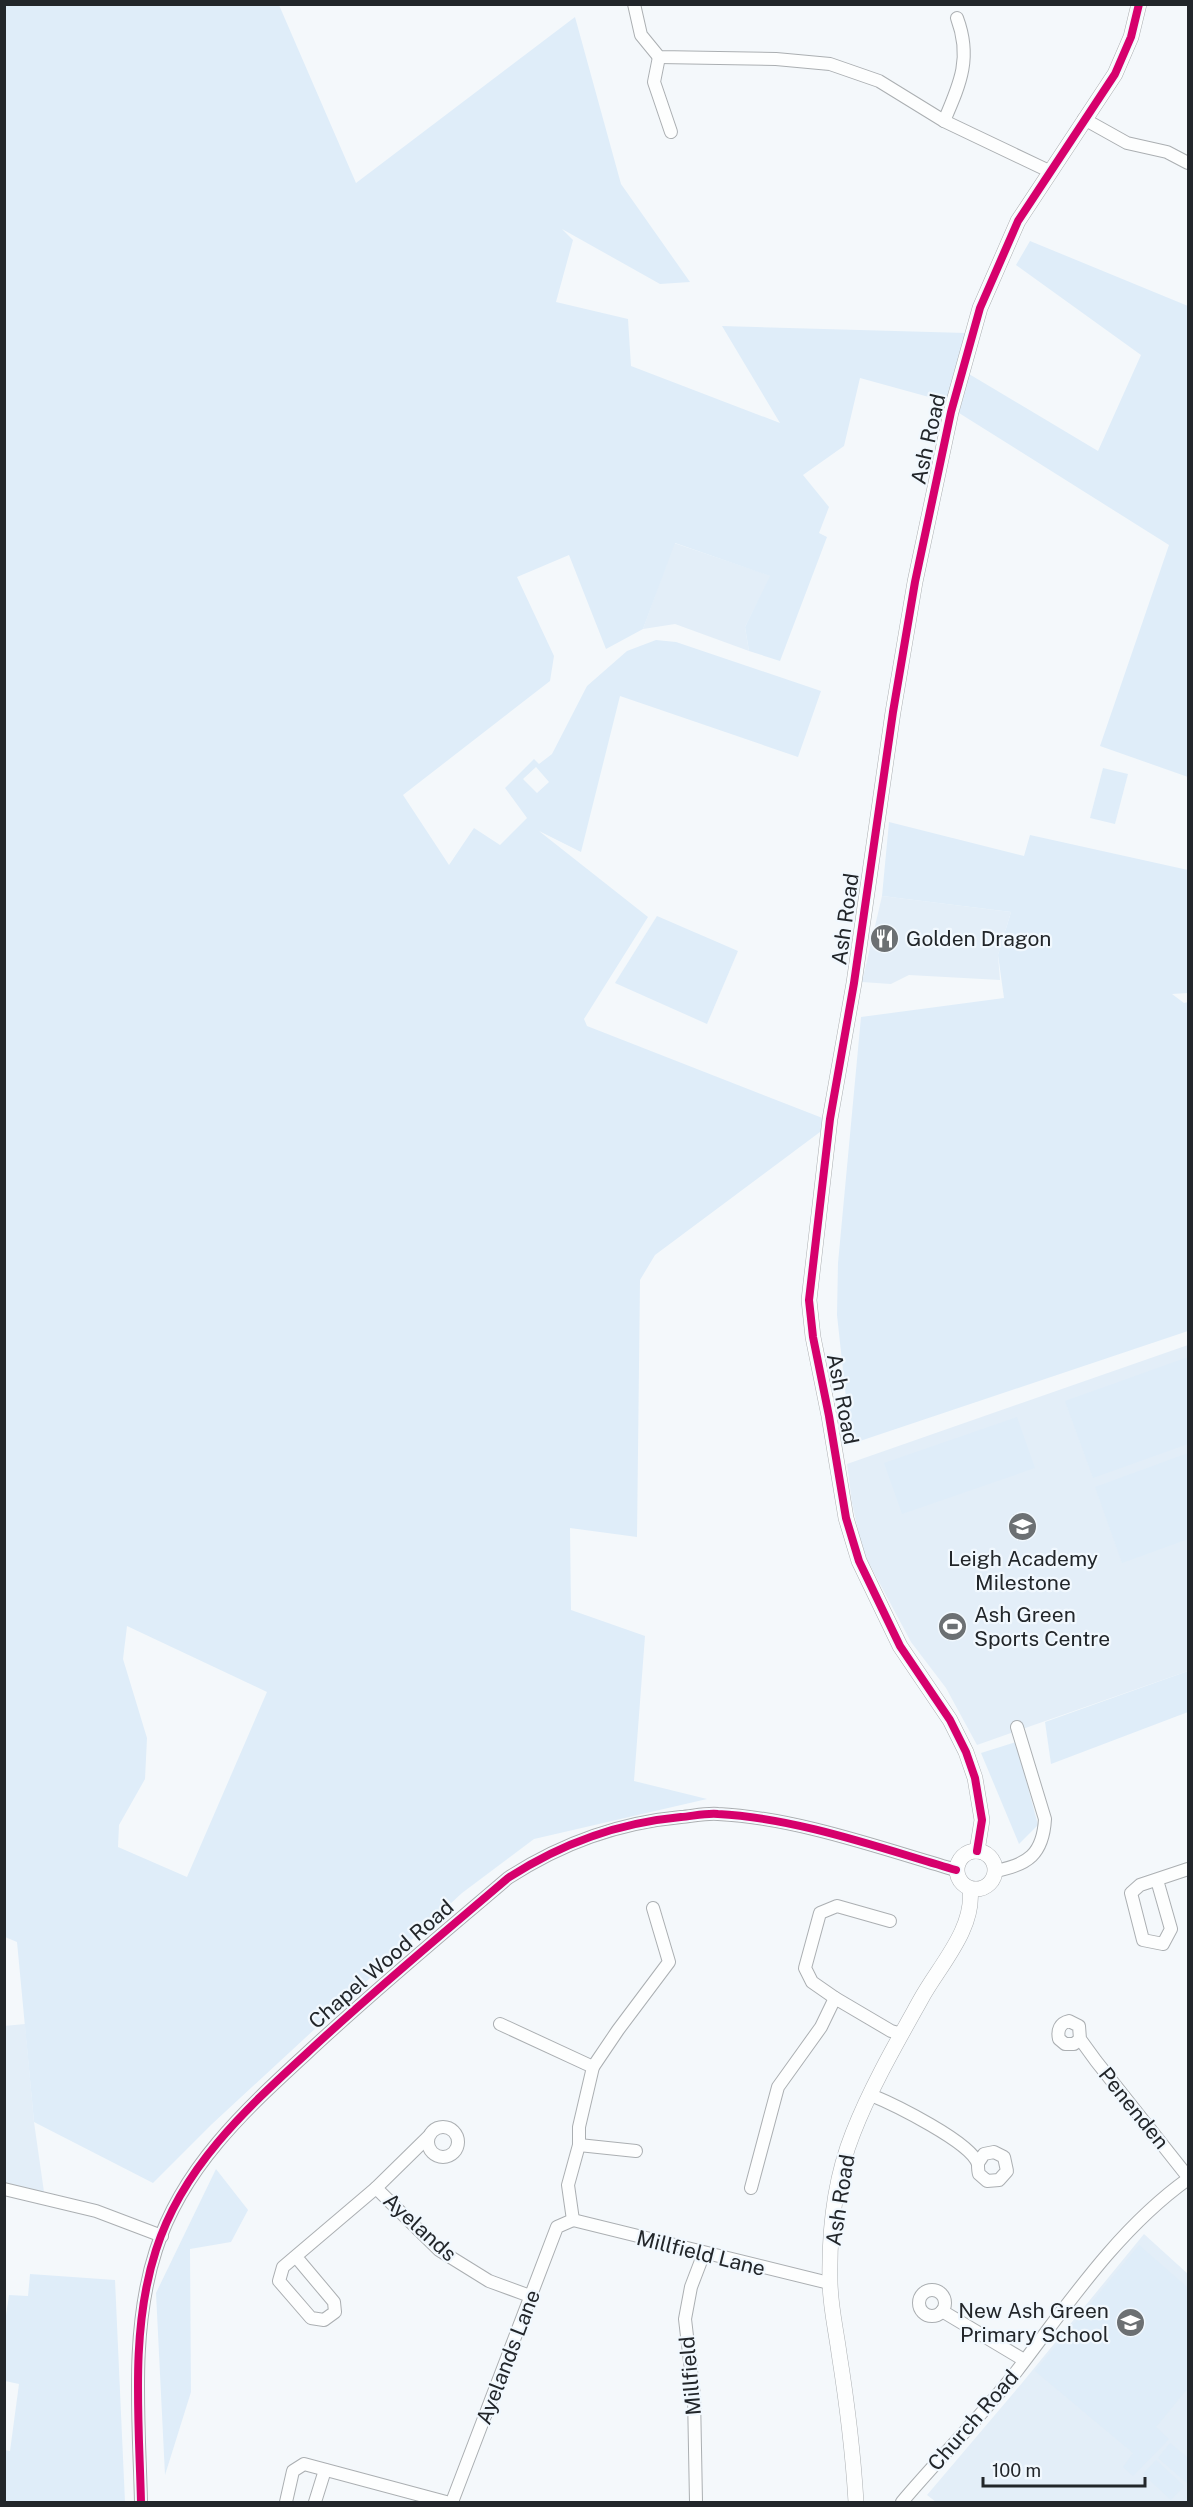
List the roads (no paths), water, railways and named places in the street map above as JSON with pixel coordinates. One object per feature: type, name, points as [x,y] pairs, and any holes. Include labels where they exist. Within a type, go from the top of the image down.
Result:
[{"type":"street","points":[[634,4],[641,35],[659,57]]},
{"type":"street","name":"Ash Road","points":[[977,1851],[982,1820],[975,1778],[966,1752],[950,1720],[900,1646],[859,1561],[846,1518],[830,1416],[813,1337],[809,1300],[830,1119],[854,983],[893,712],[915,582],[951,412],[980,308],[1018,221],[1115,74],[1131,37],[1139,4]]},
{"type":"street","points":[[944,121],[962,80],[964,38],[957,18]]},
{"type":"street","points":[[659,57],[776,58],[830,64],[879,81],[944,121],[1049,171]]},
{"type":"street","points":[[659,57],[654,82],[671,132]]},
{"type":"street","points":[[1084,119],[1127,143],[1167,152],[1188,163]]},
{"type":"street","points":[[995,1871],[1023,1864],[1037,1850],[1044,1835],[1045,1819],[1017,1727]]},
{"type":"street","name":"Chapel Wood Road","points":[[141,2502],[141,2327],[148,2282],[162,2236],[187,2183],[225,2131],[274,2083],[339,2022],[508,1878],[539,1858],[577,1840],[615,1828],[644,1822],[716,1814],[768,1820],[825,1833],[956,1870]]},
{"type":"street","points":[[977,1851],[990,1857],[995,1871],[987,1886],[970,1889],[960,1882],[956,1870],[962,1856],[977,1851]]},
{"type":"street","points":[[1157,1880],[1171,1929],[1163,1944],[1143,1940],[1131,1893],[1140,1885],[1188,1869]]},
{"type":"street","name":"Ash Road","points":[[856,2502],[854,2456],[830,2283],[832,2226],[841,2173],[852,2134],[871,2095],[902,2034],[962,1930],[969,1910],[970,1889]]},
{"type":"street","points":[[890,1921],[837,1906],[820,1912],[805,1968],[812,1982],[835,1998],[891,2031],[902,2034]]},
{"type":"street","points":[[573,2220],[568,2185],[579,2145],[579,2127],[593,2067],[669,1962],[653,1908]]},
{"type":"street","points":[[751,2188],[778,2087],[821,2027],[835,1998]]},
{"type":"street","points":[[500,2024],[593,2067]]},
{"type":"street","name":"Penenden","points":[[1080,2039],[1188,2179]]},
{"type":"street","points":[[871,2095],[923,2120],[958,2144],[978,2163]]},
{"type":"street","name":"Ayelands","points":[[297,2258],[334,2302],[335,2312],[324,2320],[310,2318],[279,2281],[283,2267],[297,2258],[376,2188],[428,2138]]},
{"type":"street","points":[[579,2145],[636,2151]]},
{"type":"street","name":"Church Road","points":[[902,2502],[1024,2360],[1134,2224],[1188,2179]]},
{"type":"street","name":"Ayelands","points":[[376,2188],[439,2250],[489,2282],[530,2296]]},
{"type":"street","points":[[4,2189],[96,2211],[162,2236]]},
{"type":"street","name":"Millfield Lane","points":[[573,2220],[830,2283]]},
{"type":"street","name":"Ayelands Lane","points":[[452,2502],[557,2227],[573,2220]]},
{"type":"street","name":"Millfield","points":[[696,2502],[694,2397],[685,2319],[691,2288],[704,2253]]},
{"type":"street","points":[[942,2311],[1024,2360]]},
{"type":"street","points":[[286,2502],[293,2470],[304,2464],[446,2502]]},
{"type":"street","points":[[315,2502],[325,2470]]},
{"type":"place","name":"Golden Dragon","points":[[885,938]]},
{"type":"place","name":"Leigh Academy Milestone","points":[[1023,1527]]},
{"type":"place","name":"Ash Green Sports Centre","points":[[953,1626]]},
{"type":"place","name":"New Ash Green Primary School","points":[[1130,2322]]}]
